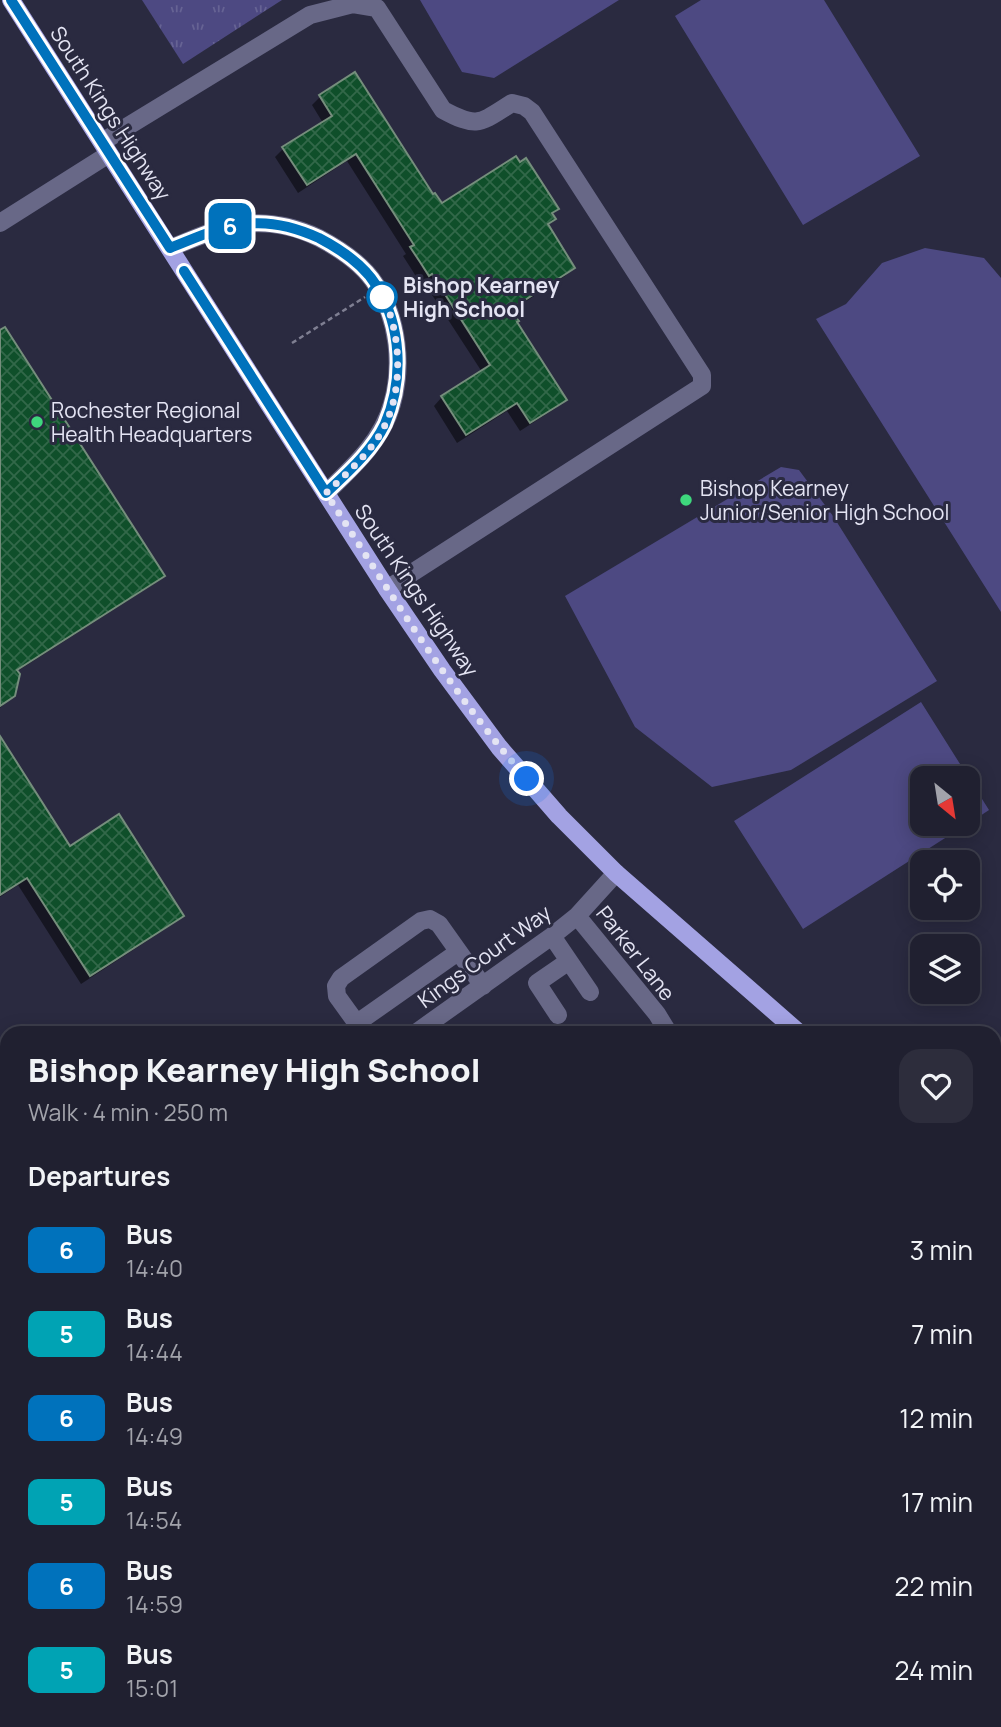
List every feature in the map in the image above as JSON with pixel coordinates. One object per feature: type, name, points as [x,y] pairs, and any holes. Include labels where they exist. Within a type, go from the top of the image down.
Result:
[{"type":"main road","name":"South Kings Highway","points":[[11,0],[387,589],[499,747],[559,816],[616,873],[791,1026]]},
{"type":"street","points":[[0,223],[106,148],[310,15],[353,4],[377,8],[443,110],[472,123],[484,120],[512,103],[524,106],[531,112],[702,375],[702,386],[387,589]]},
{"type":"street","points":[[170,248],[226,227],[248,223],[285,227],[302,230],[340,249],[375,283],[388,307],[394,332],[398,359],[397,384],[392,405],[375,441],[326,493]]},
{"type":"street","name":"Parker Lane","points":[[616,873],[577,916],[664,1026]]},
{"type":"street","name":"Kings Court Way","points":[[426,1026],[577,916]]},
{"type":"street","points":[[359,1026],[337,996],[336,986],[341,978],[421,921],[430,919],[439,923],[483,986]]},
{"type":"street","points":[[552,936],[590,992]]},
{"type":"street","points":[[363,1026],[458,952]]},
{"type":"street","points":[[558,1015],[537,983],[569,961]]},
{"type":"path","points":[[292,343],[378,289]]},
{"type":"green space","points":[[142,0],[282,0],[183,64]]},
{"type":"green space","points":[[420,0],[619,0],[494,78],[462,72]]},
{"type":"green space","points":[[701,0],[824,0],[920,156],[803,225],[675,16]]},
{"type":"green space","points":[[925,248],[984,258],[1001,278],[1001,612],[816,319],[846,304],[882,263]]},
{"type":"green space","points":[[781,467],[799,470],[833,516],[937,681],[791,770],[712,787],[635,727],[565,596]]},
{"type":"green space","points":[[921,702],[961,766],[910,766],[910,836],[948,836],[926,850],[910,850],[910,860],[803,929],[734,821]]},
{"type":"green space","points":[[980,796],[989,810],[980,816]]},
{"type":"building","name":"Bishop Kearney High School","points":[[355,72],[433,194],[435,193],[442,203],[516,156],[520,162],[526,158],[559,209],[552,213],[556,219],[548,224],[575,268],[511,309],[567,400],[530,423],[517,403],[466,435],[441,396],[490,365],[432,274],[429,276],[410,247],[414,245],[356,154],[307,185],[282,147],[332,116],[319,95]]},
{"type":"building","points":[[5,327],[165,576],[17,670],[20,674],[15,696],[0,706],[0,330]]},
{"type":"building","points":[[0,736],[70,846],[119,814],[184,916],[90,976],[27,878],[0,895]]},
{"type":"bus line","name":"6","points":[[11,0],[170,248],[226,227],[248,223],[268,224],[302,230],[340,249],[375,283],[388,307],[394,332],[398,359],[397,384],[392,405],[375,441],[326,493],[184,271]]},
{"type":"place","name":"Bishop Kearney High School","points":[[382,297]]},
{"type":"place","name":"Rochester Regional Health Headquarters","points":[[37,422]]},
{"type":"place","name":"Bishop Kearney Junior/Senior High School","points":[[686,500]]},
{"type":"route","points":[[382,297],[378,289],[388,307],[398,359],[397,384],[392,405],[375,441],[326,493],[387,589],[469,709],[527,779]]}]
